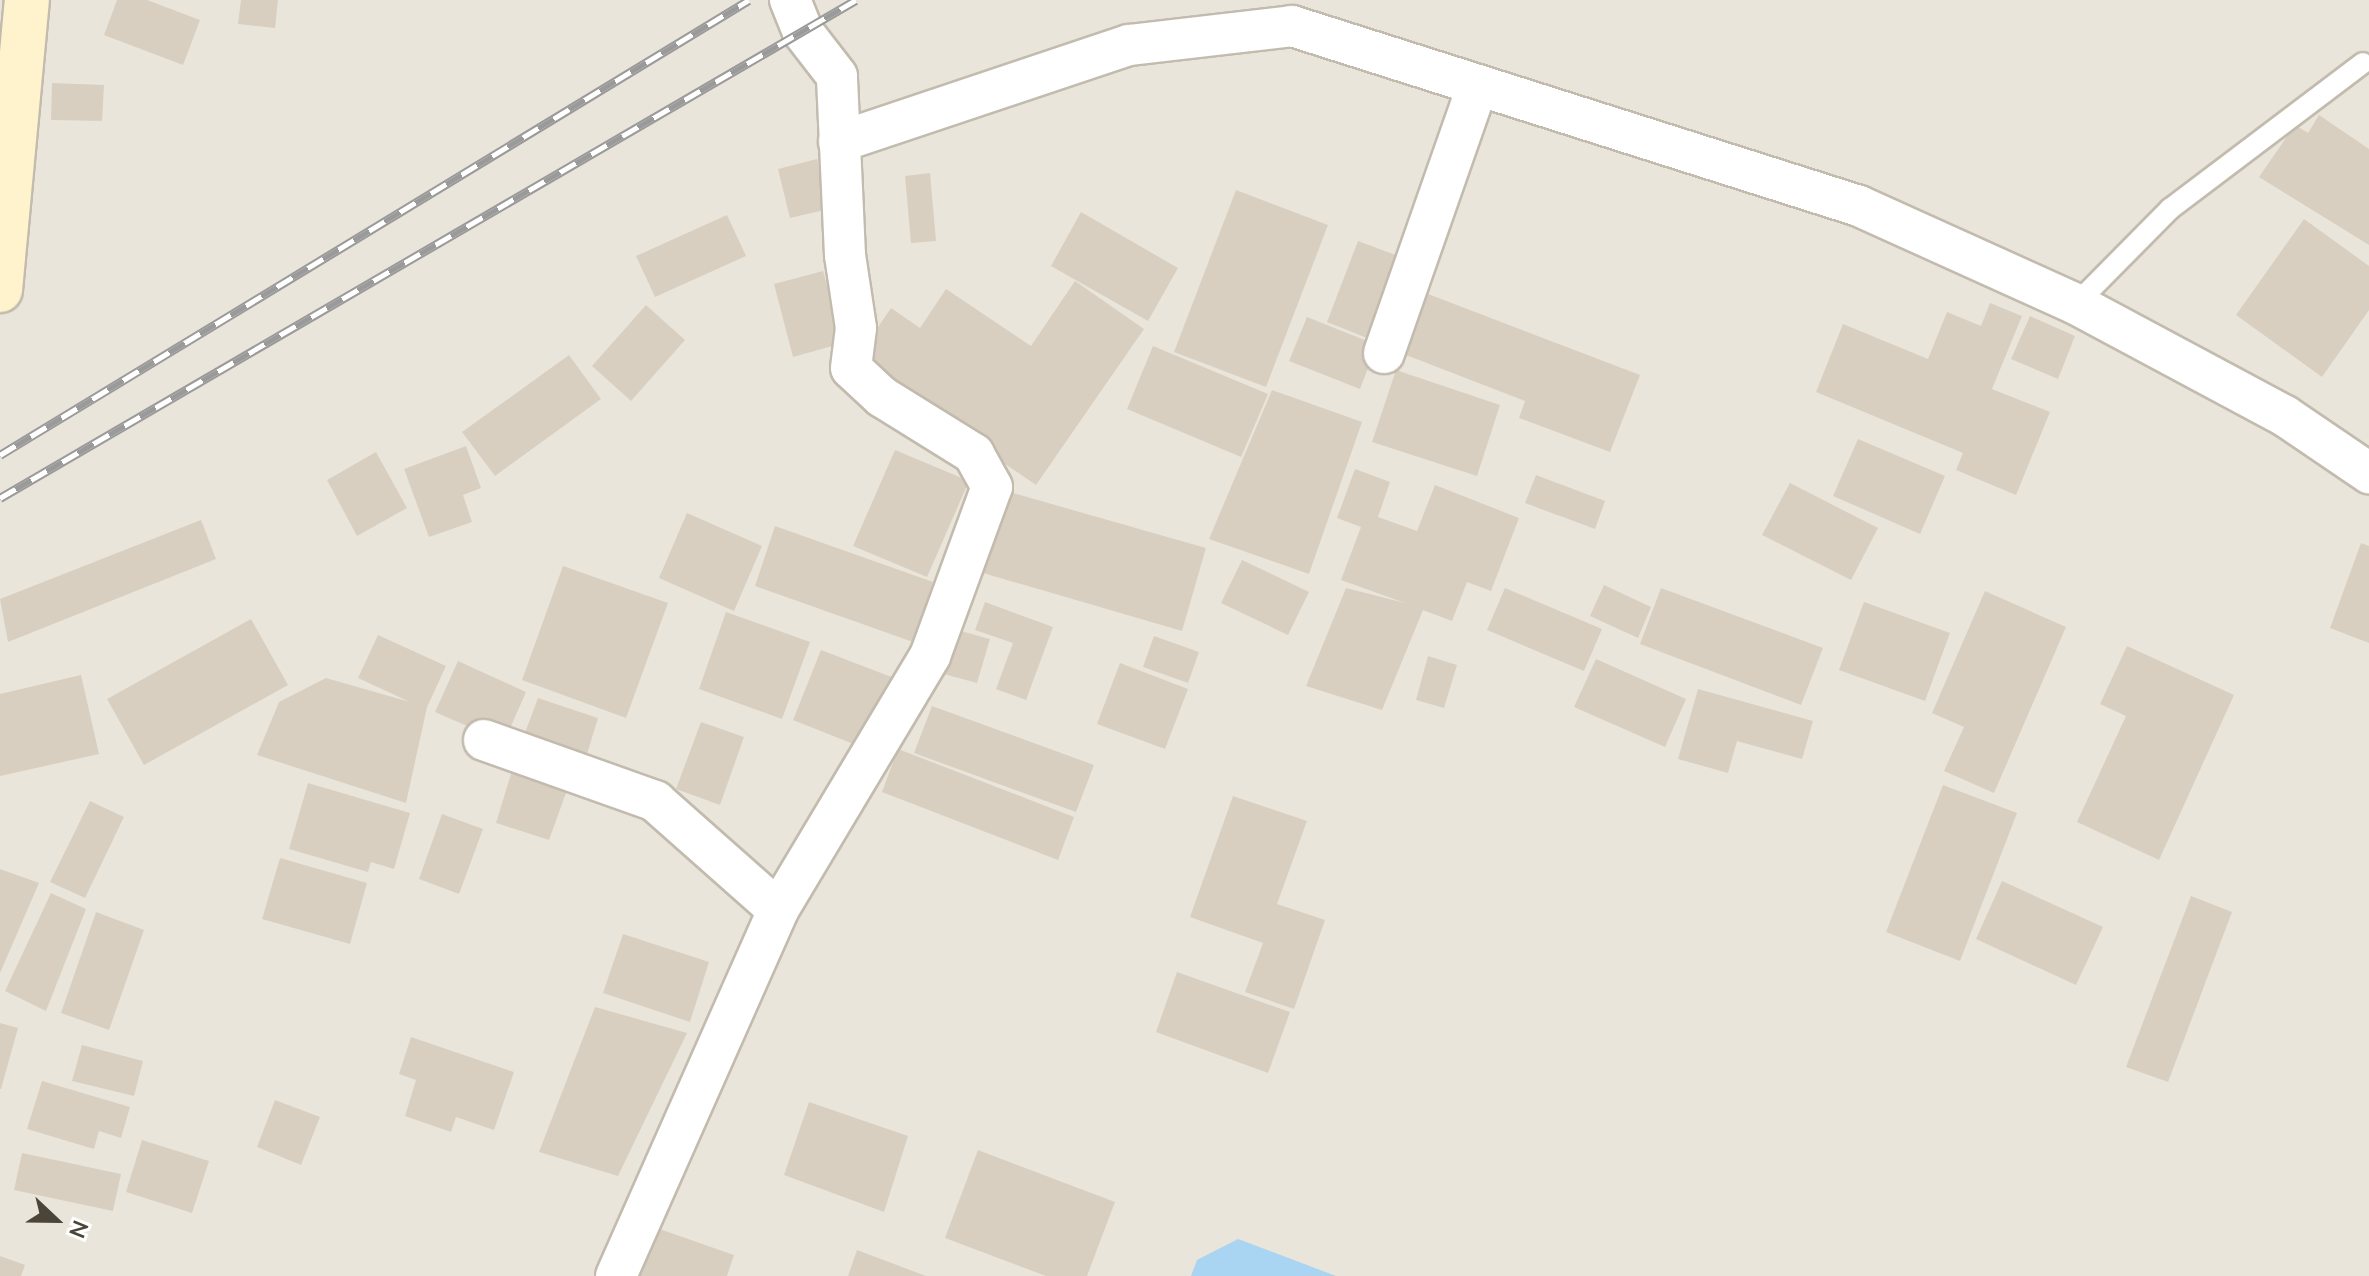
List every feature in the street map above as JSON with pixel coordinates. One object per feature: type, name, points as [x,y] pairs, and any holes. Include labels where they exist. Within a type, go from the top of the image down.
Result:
[{"type":"main road","points":[[0,290],[27,0]]},
{"type":"street","points":[[616,1276],[778,910],[930,656],[992,487],[974,454],[882,397],[851,368],[856,328],[839,142],[837,76],[803,32],[790,0]]},
{"type":"street","points":[[839,142],[1129,45],[1292,26],[1477,88],[1859,206],[2076,304],[2285,416],[2369,473]]},
{"type":"street","points":[[1384,353],[1477,88]]},
{"type":"street","points":[[484,740],[655,801],[778,910]]},
{"type":"lane","points":[[2076,304],[2170,209],[2363,63]]},
{"type":"shaded area","points":[[0,0],[2369,0],[2369,1276],[0,1276]]},
{"type":"water","points":[[1238,1239],[1336,1276],[1191,1276],[1197,1260]]},
{"type":"building","points":[[117,0],[147,0],[200,20],[183,65],[104,35]]},
{"type":"building","points":[[241,0],[278,0],[275,28],[238,24]]},
{"type":"building","points":[[52,83],[104,85],[102,121],[51,120]]},
{"type":"building","points":[[2319,115],[2369,149],[2369,245],[2259,177],[2295,125],[2308,133]]},
{"type":"building","points":[[817,159],[829,209],[790,218],[778,169]]},
{"type":"building","points":[[930,173],[936,241],[911,243],[905,176]]},
{"type":"building","points":[[1236,190],[1328,225],[1266,387],[1174,352]]},
{"type":"building","points":[[1081,212],[1178,268],[1148,321],[1051,266]]},
{"type":"building","points":[[727,215],[746,256],[655,297],[636,256]]},
{"type":"building","points":[[2304,219],[2369,266],[2369,310],[2322,377],[2236,315]]},
{"type":"building","points":[[1358,241],[1409,260],[1377,342],[1327,322]]},
{"type":"building","points":[[823,271],[843,343],[793,357],[774,284]]},
{"type":"building","points":[[1075,281],[1144,329],[1036,485],[855,361],[891,308],[920,328],[946,289],[1031,346]]},
{"type":"building","points":[[1428,294],[1640,375],[1610,452],[1519,418],[1525,401],[1406,355]]},
{"type":"building","points":[[1990,303],[2022,316],[1992,389],[2050,412],[2016,495],[1956,470],[1963,453],[1816,392],[1843,324],[1928,359],[1947,312],[1981,326]]},
{"type":"building","points":[[646,305],[685,340],[631,401],[592,366]]},
{"type":"building","points":[[2030,316],[2075,336],[2058,379],[2011,359]]},
{"type":"building","points":[[1307,317],[1377,345],[1360,389],[1289,361]]},
{"type":"building","points":[[1153,346],[1268,394],[1241,457],[1127,409]]},
{"type":"building","points":[[569,355],[601,399],[495,476],[462,432]]},
{"type":"building","points":[[1396,370],[1500,405],[1477,476],[1372,442]]},
{"type":"building","points":[[1272,390],[1362,422],[1309,574],[1209,539]]},
{"type":"building","points":[[1858,439],[1945,476],[1920,534],[1833,496]]},
{"type":"building","points":[[466,446],[481,488],[463,495],[472,522],[429,537],[404,469]]},
{"type":"building","points":[[895,450],[969,481],[927,577],[853,546]]},
{"type":"building","points":[[376,452],[407,508],[357,536],[327,480]]},
{"type":"building","points":[[1355,469],[1390,482],[1378,517],[1417,531],[1435,485],[1519,518],[1491,591],[1467,582],[1452,621],[1423,610],[1382,710],[1306,686],[1346,588],[1405,603],[1341,580],[1361,527],[1337,518]]},
{"type":"building","points":[[1536,475],[1605,501],[1595,529],[1525,503]]},
{"type":"building","points":[[1790,483],[1878,528],[1851,580],[1762,535]]},
{"type":"building","points":[[1006,491],[1206,548],[1182,631],[983,573]]},
{"type":"building","points":[[687,513],[762,546],[734,611],[659,578]]},
{"type":"building","points":[[201,520],[216,559],[8,642],[0,599]]},
{"type":"building","points":[[775,526],[933,582],[913,642],[755,586]]},
{"type":"building","points":[[2361,543],[2369,546],[2369,643],[2330,628]]},
{"type":"building","points":[[1242,560],[1309,592],[1288,635],[1221,603]]},
{"type":"building","points":[[563,566],[668,603],[626,718],[522,680]]},
{"type":"building","points":[[1604,585],[1651,607],[1638,638],[1590,616]]},
{"type":"building","points":[[1505,588],[1602,629],[1584,671],[1487,630]]},
{"type":"building","points":[[1661,588],[1823,648],[1801,705],[1640,644]]},
{"type":"building","points":[[1985,591],[2066,627],[1994,793],[1944,771],[1964,727],[1932,713]]},
{"type":"building","points":[[985,602],[1053,627],[1026,700],[996,689],[1013,643],[975,630]]},
{"type":"building","points":[[1864,602],[1950,633],[1925,701],[1839,670]]},
{"type":"building","points":[[726,612],[810,642],[782,719],[699,689]]},
{"type":"building","points":[[251,619],[288,685],[144,765],[107,699]]},
{"type":"building","points":[[957,630],[990,639],[977,683],[944,674]]},
{"type":"building","points":[[378,635],[446,666],[427,707],[406,803],[257,755],[279,702],[326,678],[410,702],[358,678]]},
{"type":"building","points":[[1154,636],[1199,652],[1188,683],[1143,667]]},
{"type":"building","points":[[2127,646],[2234,695],[2159,860],[2077,822],[2126,716],[2100,704]]},
{"type":"building","points":[[821,650],[894,678],[866,749],[793,720]]},
{"type":"building","points":[[1428,656],[1457,665],[1444,708],[1416,700]]},
{"type":"building","points":[[1596,659],[1686,699],[1665,747],[1574,707]]},
{"type":"building","points":[[458,661],[526,692],[504,742],[435,712]]},
{"type":"building","points":[[1120,663],[1188,689],[1165,749],[1097,724]]},
{"type":"building","points":[[81,675],[99,754],[0,776],[0,694]]},
{"type":"building","points":[[1698,689],[1813,721],[1802,759],[1737,741],[1728,773],[1678,759]]},
{"type":"building","points":[[538,698],[598,718],[584,764],[520,746]]},
{"type":"building","points":[[932,706],[1094,765],[1076,812],[914,753]]},
{"type":"building","points":[[701,722],[744,737],[720,805],[676,789]]},
{"type":"building","points":[[898,749],[1074,817],[1058,860],[882,792]]},
{"type":"building","points":[[515,761],[571,779],[549,840],[496,823]]},
{"type":"building","points":[[308,783],[410,813],[394,869],[371,862],[368,872],[289,849]]},
{"type":"building","points":[[1943,785],[2017,813],[1960,961],[1886,932]]},
{"type":"building","points":[[1233,796],[1307,821],[1277,904],[1325,920],[1294,1009],[1245,992],[1263,943],[1190,917]]},
{"type":"building","points":[[90,801],[124,817],[85,898],[50,882]]},
{"type":"building","points":[[442,814],[483,829],[459,894],[419,879]]},
{"type":"building","points":[[280,858],[367,883],[350,944],[262,919]]},
{"type":"building","points":[[0,869],[39,883],[0,973]]},
{"type":"building","points":[[2002,881],[2103,927],[2076,985],[1976,939]]},
{"type":"building","points":[[51,893],[86,909],[46,1011],[5,991]]},
{"type":"building","points":[[2191,896],[2232,912],[2168,1082],[2126,1067]]},
{"type":"building","points":[[96,912],[144,930],[109,1030],[61,1013]]},
{"type":"building","points":[[623,934],[709,962],[690,1022],[603,993]]},
{"type":"building","points":[[1177,972],[1290,1012],[1268,1073],[1156,1032]]},
{"type":"building","points":[[595,1007],[687,1033],[618,1176],[539,1152]]},
{"type":"building","points":[[0,1023],[18,1028],[1,1089],[0,1089]]},
{"type":"building","points":[[411,1037],[514,1072],[494,1130],[456,1117],[451,1132],[405,1116],[416,1080],[399,1074]]},
{"type":"building","points":[[82,1045],[143,1061],[134,1096],[72,1081]]},
{"type":"building","points":[[42,1081],[130,1107],[121,1138],[99,1131],[94,1149],[27,1129]]},
{"type":"building","points":[[275,1100],[320,1117],[301,1165],[257,1147]]},
{"type":"building","points":[[809,1102],[908,1136],[884,1212],[784,1175]]},
{"type":"building","points":[[142,1140],[209,1161],[192,1213],[126,1192]]},
{"type":"building","points":[[978,1150],[1115,1202],[1087,1276],[1046,1276],[945,1238]]},
{"type":"building","points":[[22,1153],[121,1174],[113,1211],[14,1190]]},
{"type":"building","points":[[648,1225],[734,1255],[727,1276],[630,1276]]},
{"type":"building","points":[[857,1250],[926,1276],[848,1276]]},
{"type":"building","points":[[0,1256],[25,1265],[21,1276],[0,1276]]},
{"type":"railway","points":[[0,455],[749,0]]},
{"type":"railway","points":[[0,498],[856,0]]}]
